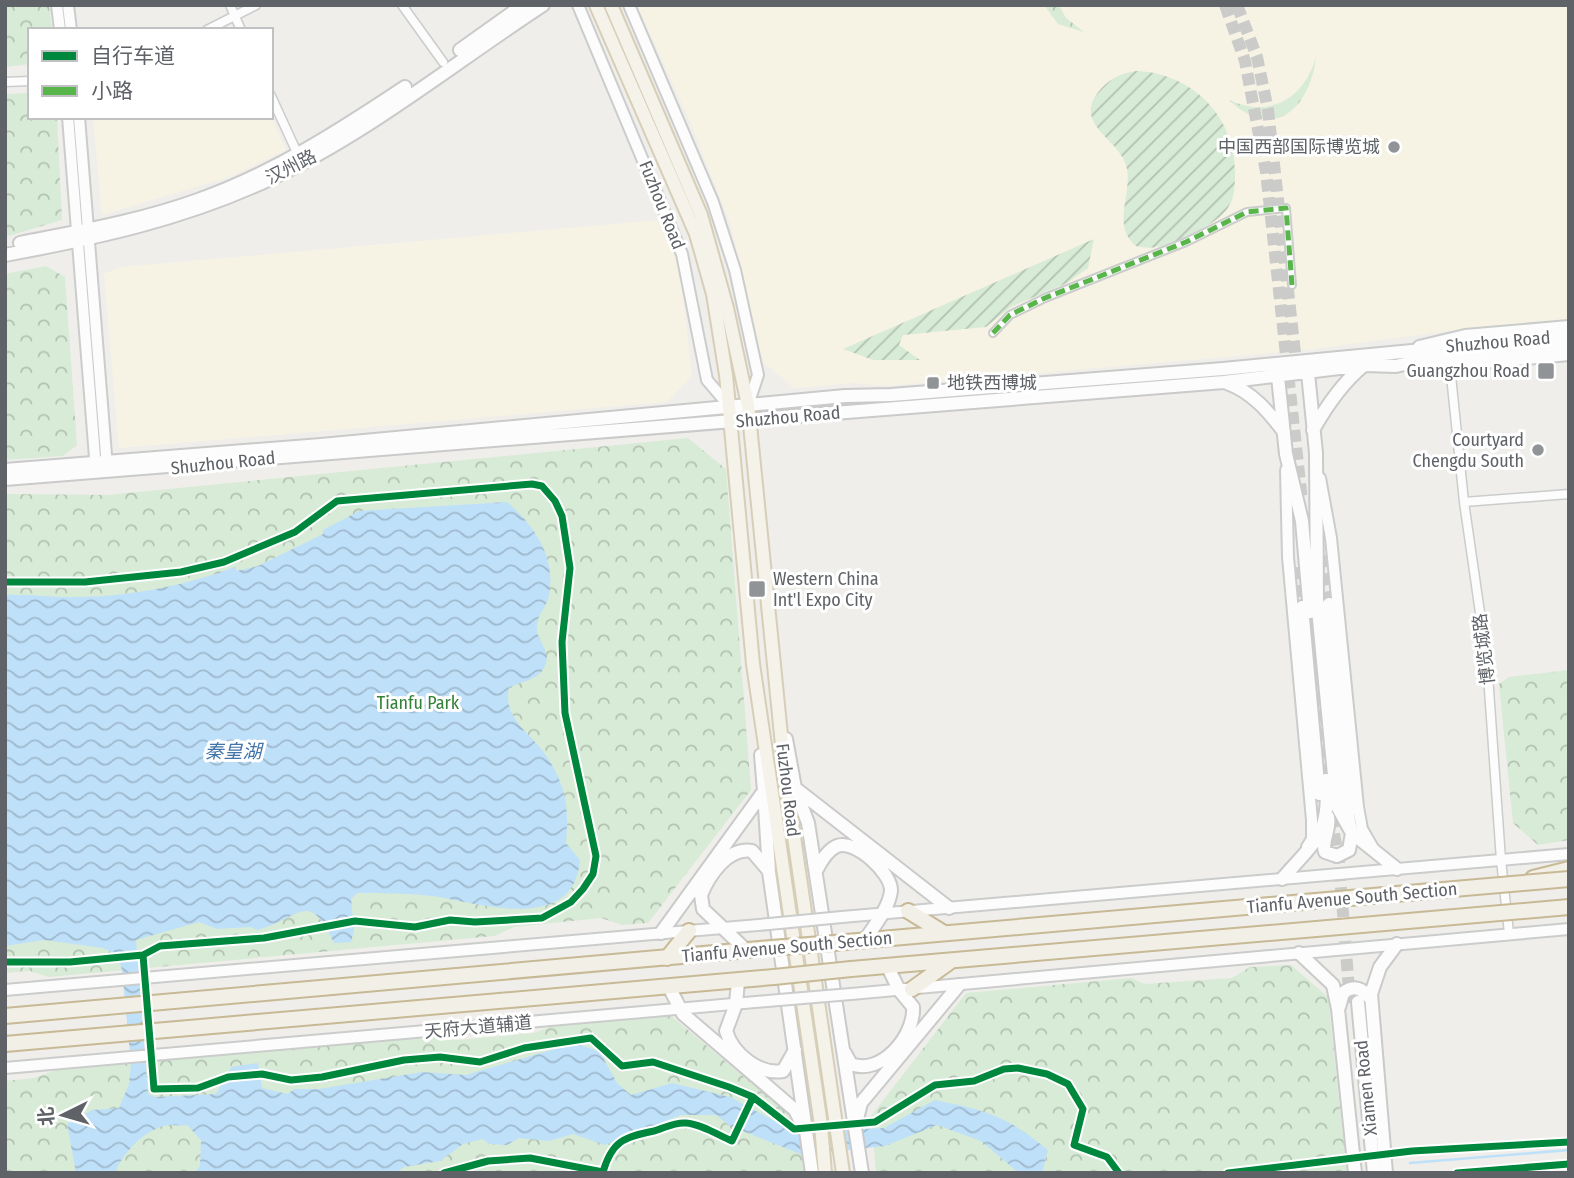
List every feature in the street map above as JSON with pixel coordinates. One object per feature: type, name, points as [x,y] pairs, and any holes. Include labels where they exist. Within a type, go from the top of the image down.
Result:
[{"type":"highway","points":[[1507,884],[1569,869]]},
{"type":"highway","name":"Tianfu Avenue South Section","points":[[5,1016],[1569,879]]},
{"type":"highway","name":"Tianfu Avenue South Section","points":[[5,1044],[1569,907]]},
{"type":"highway","points":[[908,911],[944,933]]},
{"type":"highway","points":[[1500,912],[1569,917]]},
{"type":"highway","points":[[667,958],[689,931]]},
{"type":"highway","points":[[906,989],[953,960]]},
{"type":"main road","name":"汉州路","points":[[300,159],[523,5]]},
{"type":"main road","name":"汉州路","points":[[5,255],[84,236],[198,200],[341,141],[543,5]]},
{"type":"main road","name":"Fuzhou Road","points":[[596,5],[696,234],[713,294],[730,407],[753,663],[821,1125],[825,1173]]},
{"type":"main road","name":"Fuzhou Road","points":[[611,5],[701,215],[727,308],[748,405],[785,775],[844,1173]]},
{"type":"main road","name":"汉州路","points":[[5,246],[84,236]]},
{"type":"main road","name":"Shuzhou Road","points":[[5,479],[748,405],[1278,369],[1392,352],[1569,336]]},
{"type":"main road","name":"Shuzhou Road","points":[[1307,365],[1396,366],[1434,357],[1569,345]]},
{"type":"main road","points":[[1307,365],[1316,453],[1317,599],[1337,806],[1352,833],[1397,869]]},
{"type":"main road","points":[[1313,430],[1326,406],[1350,376],[1364,365]]},
{"type":"main road","name":"Shuzhou Road","points":[[5,470],[101,469],[581,431],[626,431],[1224,382],[1278,369]]},
{"type":"main road","points":[[1278,369],[1286,454],[1302,521],[1329,825],[1325,852],[1336,856],[1349,850],[1352,833],[1329,604]]},
{"type":"main road","points":[[1224,382],[1242,389],[1269,412],[1284,433]]},
{"type":"main road","points":[[1301,607],[1320,796],[1316,842]]},
{"type":"main road","points":[[753,663],[769,872],[813,1173]]},
{"type":"main road","points":[[775,673],[795,788],[808,823],[841,1044],[858,1133]]},
{"type":"main road","points":[[795,788],[949,908]]},
{"type":"main road","points":[[661,933],[764,791]]},
{"type":"main road","points":[[1282,879],[1316,842],[1328,817]]},
{"type":"main road","points":[[816,871],[822,859],[836,846],[858,850],[883,870],[888,878],[889,899],[865,940]]},
{"type":"main road","points":[[747,951],[703,909],[701,895],[729,855],[736,851],[752,851],[769,872]]},
{"type":"main road","points":[[1385,1173],[1371,999],[1380,967],[1397,944]]},
{"type":"main road","points":[[1299,953],[1333,985],[1348,1005]]},
{"type":"main road","points":[[841,1044],[851,1064],[872,1068],[882,1062],[912,1027],[913,1007],[906,989],[887,965]]},
{"type":"main road","points":[[738,981],[736,1004],[727,1024],[727,1036],[753,1065],[763,1071],[783,1071],[790,1063],[796,1047]]},
{"type":"main road","points":[[862,1173],[857,1112],[861,1103],[959,985]]},
{"type":"main road","points":[[669,987],[679,1009],[795,1110],[809,1140]]},
{"type":"main road","points":[[1355,1173],[1347,990],[1360,989],[1371,999]]},
{"type":"main road","name":"Xiamen Road","points":[[1348,1005],[1366,1173]]},
{"type":"main road","name":"Xiamen Road","points":[[1348,1005],[1374,1173]]},
{"type":"street","points":[[57,5],[60,28]]},
{"type":"street","points":[[68,5],[71,28]]},
{"type":"street","points":[[230,5],[241,28]]},
{"type":"street","points":[[211,28],[256,5]]},
{"type":"street","points":[[402,5],[443,62]]},
{"type":"street","name":"Fuzhou Road","points":[[578,5],[682,254],[708,380],[730,407]]},
{"type":"street","name":"Fuzhou Road","points":[[629,5],[713,202],[735,270],[758,375],[748,405]]},
{"type":"street","points":[[5,82],[28,80]]},
{"type":"street","points":[[273,100],[300,159]]},
{"type":"street","points":[[68,119],[90,272],[101,469]]},
{"type":"street","points":[[79,119],[84,236]]},
{"type":"street","points":[[993,332],[1010,315],[1045,298],[1186,242],[1247,212],[1286,208],[1292,285]]},
{"type":"street","points":[[1392,352],[1465,335],[1569,326]]},
{"type":"street","points":[[1396,366],[1450,366],[1569,355]]},
{"type":"street","name":"博览城路","points":[[1450,366],[1464,502],[1487,662],[1509,933]]},
{"type":"street","points":[[1316,453],[1331,538],[1358,807],[1362,829],[1374,850]]},
{"type":"street","points":[[1286,454],[1288,557],[1312,820],[1312,839],[1301,857]]},
{"type":"street","points":[[1464,502],[1569,494]]},
{"type":"street","points":[[5,990],[1569,854]]},
{"type":"street","name":"天府大道辅道","points":[[5,1068],[1569,929]]},
{"type":"shaded area","points":[[637,5],[1569,5],[1569,319],[1448,331],[1306,350],[887,386],[854,383],[794,388],[763,362],[730,223],[691,124]]},
{"type":"shaded area","points":[[93,119],[272,119],[286,150],[229,177],[102,215]]},
{"type":"shaded area","points":[[660,220],[680,270],[692,376],[667,402],[119,448],[104,274],[121,267]]},
{"type":"green space","points":[[5,5],[49,5],[52,28],[28,28],[28,64],[5,67]]},
{"type":"green space","points":[[1044,5],[1059,5],[1066,18],[1084,32],[1058,24]]},
{"type":"green space","points":[[1316,57],[1306,91],[1298,104],[1287,114],[1275,119],[1261,119],[1245,113],[1229,100],[1259,107],[1284,101],[1303,84]]},
{"type":"green space","points":[[1136,71],[1175,80],[1192,89],[1218,116],[1233,152],[1234,188],[1227,210],[1200,230],[1176,242],[1156,247],[1136,246],[1129,238],[1123,220],[1127,169],[1123,158],[1094,123],[1091,114],[1092,103],[1107,83],[1125,73]]},
{"type":"green space","points":[[28,93],[28,119],[57,119],[62,220],[5,237],[5,94]]},
{"type":"green space","points":[[1094,239],[1088,268],[1067,283],[1011,307],[986,327],[903,335],[899,345],[920,360],[873,360],[843,349]]},
{"type":"green space","points":[[46,266],[65,277],[77,445],[63,456],[5,460],[5,274]]},
{"type":"green space","name":"Tianfu Park","points":[[688,438],[726,469],[751,790],[648,923],[622,925],[601,918],[514,927],[494,936],[49,977],[29,971],[5,973],[5,494],[107,495]]},
{"type":"green space","points":[[1569,670],[1569,840],[1538,845],[1513,823],[1499,684],[1509,677]]},
{"type":"green space","points":[[1291,965],[1328,997],[1347,1173],[876,1173],[871,1116],[966,993],[1131,978],[1145,984],[1232,978],[1250,967]]},
{"type":"green space","points":[[670,1015],[797,1121],[806,1173],[5,1173],[5,1081],[34,1078],[59,1069],[436,1034],[458,1040],[534,1033],[557,1024]]},
{"type":"water","name":"秦皇湖","points":[[507,502],[526,521],[541,543],[549,568],[550,582],[549,596],[537,626],[547,660],[536,677],[509,688],[508,700],[515,719],[543,751],[560,781],[567,810],[566,843],[580,860],[574,883],[561,898],[543,906],[521,909],[423,895],[357,893],[351,899],[354,930],[351,942],[334,943],[325,926],[310,911],[302,911],[257,930],[251,927],[217,929],[199,922],[136,940],[148,1094],[155,1097],[216,1094],[231,1067],[258,1063],[262,1088],[287,1094],[295,1089],[319,1089],[422,1072],[466,1075],[575,1043],[600,1052],[617,1083],[631,1095],[672,1083],[730,1097],[795,1132],[884,1128],[935,1100],[969,1108],[1007,1122],[1048,1150],[1042,1173],[1019,1173],[981,1141],[937,1125],[885,1146],[803,1155],[730,1126],[716,1115],[681,1115],[605,1145],[573,1134],[549,1141],[519,1138],[507,1145],[489,1144],[483,1139],[463,1144],[440,1161],[404,1167],[396,1173],[195,1173],[200,1166],[201,1140],[187,1125],[169,1125],[152,1131],[136,1142],[115,1173],[76,1173],[67,1124],[92,1110],[119,1108],[129,1084],[131,1064],[122,970],[117,955],[103,948],[44,940],[5,946],[5,595],[101,596],[160,588],[235,567],[237,571],[258,566],[323,534],[323,530],[359,511]]},
{"type":"waterway","points":[[1410,1163],[1569,1150]]},
{"type":"tunnel","points":[[1225,5],[1245,61],[1266,172],[1302,501]]},
{"type":"tunnel","points":[[1237,5],[1257,57],[1268,110],[1297,371]]},
{"type":"tunnel","points":[[1320,556],[1329,604]]},
{"type":"tunnel","points":[[1301,567],[1302,607]]},
{"type":"tunnel","points":[[1311,603],[1329,791]]},
{"type":"tunnel","points":[[1331,816],[1339,862],[1350,1003]]},
{"type":"marked path","points":[[993,333],[1010,315],[1045,298],[1186,242],[1247,212],[1286,208],[1292,285]]},
{"type":"cycle path","points":[[5,582],[85,582],[181,572],[224,562],[295,532],[337,501],[532,484],[542,486],[555,501],[562,516],[570,568],[562,642],[565,713],[596,856],[593,874],[583,889],[571,902],[542,918],[475,922],[450,920],[415,927],[355,921],[264,938],[160,946],[143,955],[154,1089],[198,1088],[228,1077],[262,1074],[291,1080],[322,1077],[404,1060],[440,1057],[480,1062],[524,1048],[591,1038],[622,1066],[653,1062],[729,1087],[753,1097],[794,1129],[875,1122],[935,1085],[974,1081],[1004,1069],[1018,1068],[1047,1074],[1068,1084],[1083,1109],[1074,1145],[1107,1157],[1119,1173]]},
{"type":"cycle path","points":[[5,962],[70,962],[143,955]]},
{"type":"cycle path","points":[[444,1173],[488,1161],[530,1158],[603,1172],[615,1147],[627,1138],[682,1123],[698,1125],[732,1141],[753,1097]]},
{"type":"cycle path","points":[[1228,1173],[1412,1151],[1569,1142]]},
{"type":"cycle path","points":[[1457,1173],[1569,1164]]},
{"type":"place","name":"中国西部国际博览城","points":[[1394,147]]},
{"type":"place","name":"Guangzhou Road","points":[[1546,371]]},
{"type":"place","name":"地铁西博城","points":[[933,383]]},
{"type":"place","name":"Courtyard Chengdu South","points":[[1538,450]]},
{"type":"place","name":"Western China Int'l Expo City","points":[[757,589]]}]
